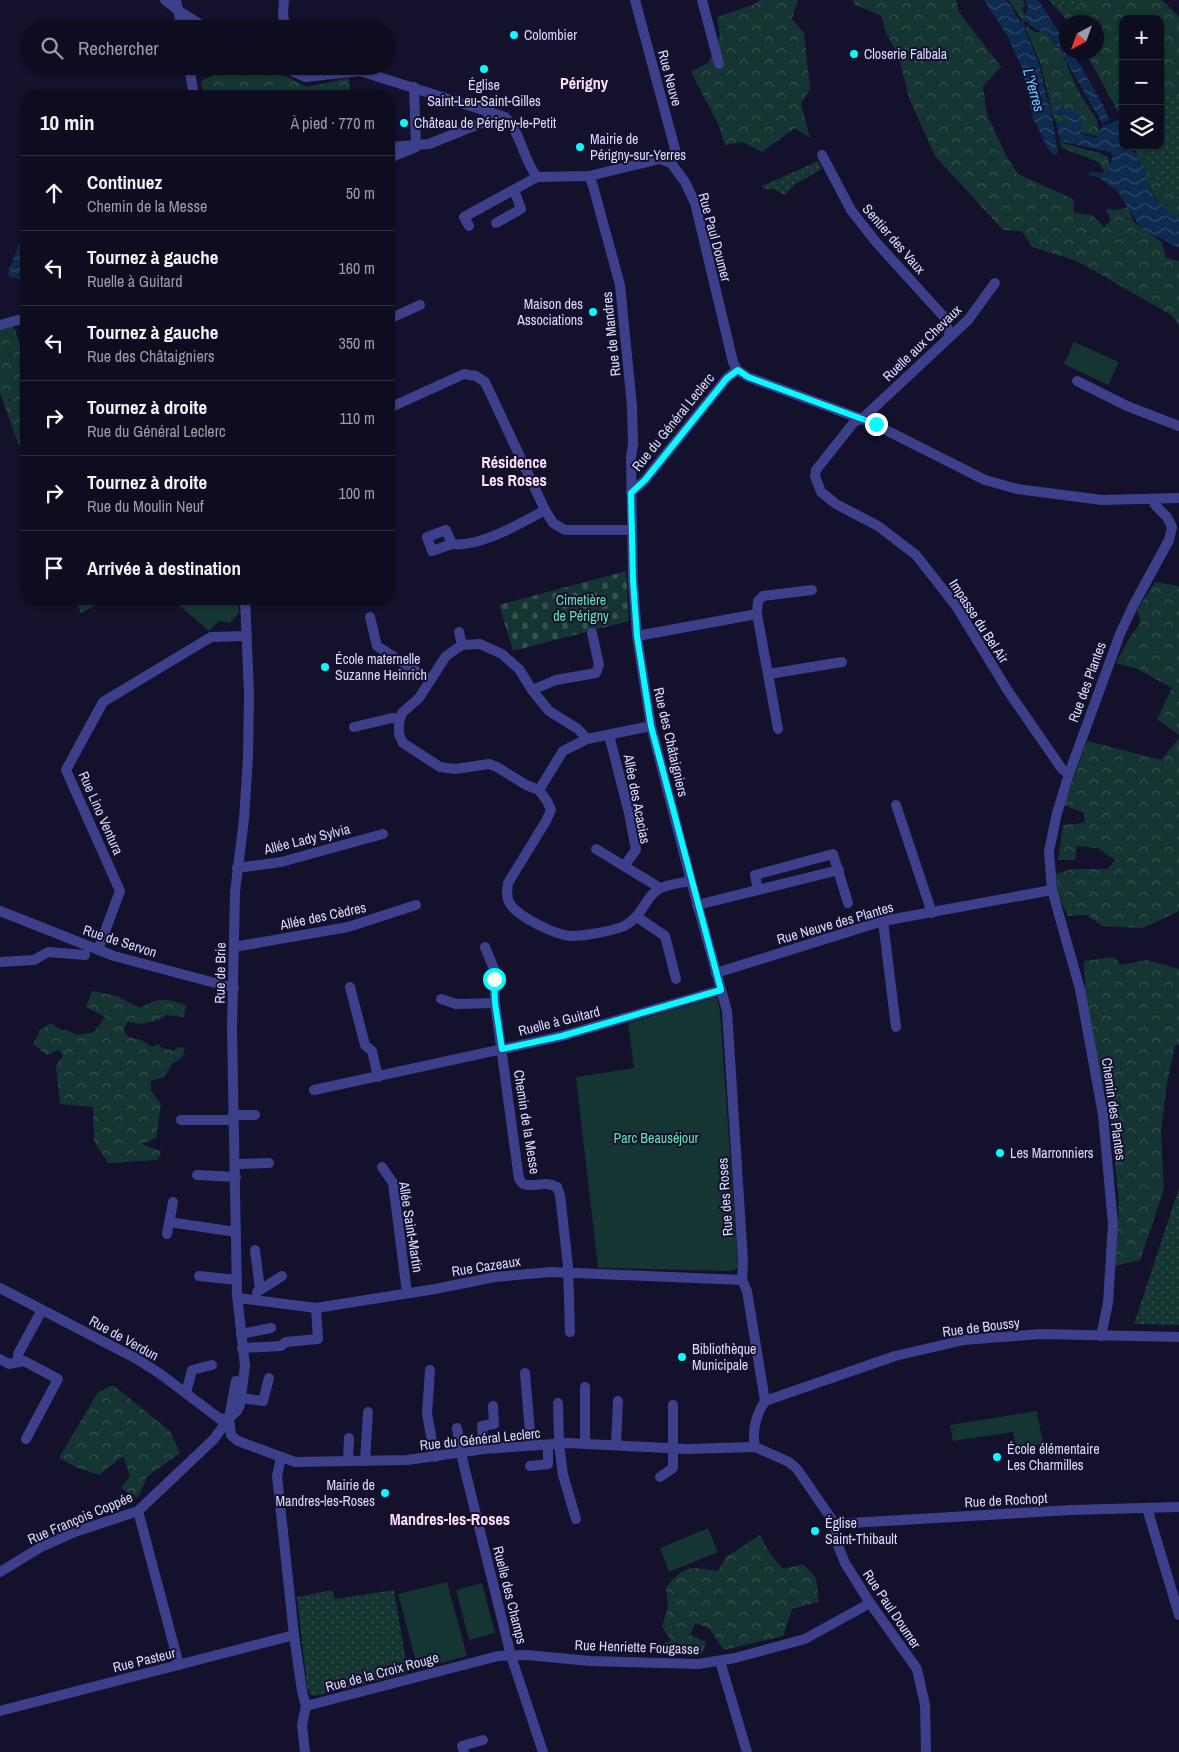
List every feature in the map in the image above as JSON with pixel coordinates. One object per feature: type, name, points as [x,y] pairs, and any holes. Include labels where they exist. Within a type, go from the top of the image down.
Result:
[{"type":"street","points":[[165,0],[194,20]]},
{"type":"street","points":[[176,0],[180,20]]},
{"type":"street","points":[[284,0],[284,20]]},
{"type":"street","name":"Rue Neuve","points":[[635,0],[675,149],[671,163]]},
{"type":"street","points":[[702,0],[719,64]]},
{"type":"street","points":[[190,75],[193,90]]},
{"type":"street","points":[[301,75],[306,77],[324,75]]},
{"type":"street","points":[[374,75],[505,117],[511,123],[530,168],[538,177]]},
{"type":"street","points":[[395,156],[416,147],[414,87]]},
{"type":"street","points":[[395,146],[429,144],[484,122],[494,114]]},
{"type":"street","name":"Sentier des Vaux","points":[[822,155],[850,210],[876,242],[944,317],[950,336]]},
{"type":"street","points":[[468,226],[464,217],[538,177],[588,176],[660,159],[671,163]]},
{"type":"street","name":"Rue Paul Doumer","points":[[671,163],[685,182],[698,212],[698,221],[733,362],[738,370]]},
{"type":"street","name":"Rue de Mandres","points":[[588,176],[593,186],[620,285],[632,406],[631,493]]},
{"type":"street","points":[[496,223],[520,208],[514,190]]},
{"type":"street","name":"Ruelle aux Chevaux","points":[[862,419],[968,320],[995,283]]},
{"type":"street","points":[[395,316],[420,305]]},
{"type":"street","points":[[0,325],[20,320]]},
{"type":"street","points":[[738,370],[748,377],[898,434],[985,480],[1017,489],[1102,500],[1179,498]]},
{"type":"street","name":"Rue du Général Leclerc","points":[[631,493],[645,480],[727,378],[738,370]]},
{"type":"street","points":[[395,405],[464,374],[476,376],[485,382],[554,523],[565,530],[632,530]]},
{"type":"street","points":[[1077,381],[1128,406],[1179,426]]},
{"type":"street","name":"Impasse du Bel Air","points":[[862,419],[855,421],[816,470],[815,476],[822,492],[836,504],[878,526],[916,555],[956,606],[1008,691],[1062,769],[1069,774]]},
{"type":"street","name":"Rue des Châtaigniers","points":[[631,493],[637,636],[651,726],[721,990]]},
{"type":"street","name":"Rue des Plantes","points":[[1052,890],[1049,851],[1057,813],[1069,774],[1120,634],[1169,540],[1172,527],[1153,499]]},
{"type":"street","points":[[452,544],[458,545],[486,538],[546,510]]},
{"type":"street","points":[[778,729],[757,614],[758,601],[763,596],[812,590]]},
{"type":"street","name":"Rue de Brie","points":[[229,1418],[237,1411],[241,1398],[245,1366],[237,1280],[232,1030],[235,892],[244,819],[248,757],[249,694],[245,605]]},
{"type":"street","points":[[637,636],[757,614]]},
{"type":"street","points":[[370,618],[377,646],[430,680]]},
{"type":"street","points":[[459,632],[462,645]]},
{"type":"street","points":[[532,690],[556,680],[596,672],[599,665],[592,633]]},
{"type":"street","name":"Rue Lino Ventura","points":[[98,950],[120,891],[66,770],[104,702],[211,637],[247,636]]},
{"type":"street","points":[[587,739],[578,729],[549,711],[532,690],[519,669],[502,654],[480,644],[462,645],[446,656],[419,698],[402,713],[400,719],[399,734],[403,743],[440,767],[454,769],[489,764],[538,790],[547,801],[550,810],[546,821],[508,883],[506,893],[508,901],[514,909],[549,931],[572,936],[621,927],[637,917],[649,899],[660,888],[691,881]]},
{"type":"street","points":[[769,674],[842,662]]},
{"type":"street","points":[[354,727],[392,718],[400,719]]},
{"type":"street","points":[[538,790],[563,751],[587,739],[651,726]]},
{"type":"street","name":"Allée des Acacias","points":[[609,735],[629,813],[636,850],[624,866]]},
{"type":"street","points":[[896,805],[932,913]]},
{"type":"street","name":"Allée Lady Sylvia","points":[[238,868],[281,862],[383,834]]},
{"type":"street","points":[[596,849],[660,888]]},
{"type":"street","points":[[758,890],[755,875],[833,854],[848,902]]},
{"type":"street","points":[[697,905],[838,870]]},
{"type":"street","name":"Rue Neuve des Plantes","points":[[716,973],[884,921],[1052,890]]},
{"type":"street","name":"Chemin des Plantes","points":[[1052,890],[1080,989],[1103,1115],[1113,1224],[1108,1303],[1101,1336]]},
{"type":"street","name":"Allée des Cèdres","points":[[234,947],[348,927],[416,906]]},
{"type":"street","name":"Rue de Servon","points":[[0,911],[114,956],[234,988]]},
{"type":"street","points":[[637,917],[665,936],[676,979]]},
{"type":"street","points":[[884,921],[896,1027]]},
{"type":"street","name":"Chemin de la Messe","points":[[485,947],[494,969],[495,1003],[519,1179],[523,1184],[530,1186],[549,1183],[558,1187],[568,1272]]},
{"type":"street","points":[[0,962],[34,960],[48,952],[85,955]]},
{"type":"street","points":[[350,987],[365,1045],[372,1051],[378,1077]]},
{"type":"street","name":"Ruelle à Guitard","points":[[314,1090],[562,1036],[721,990]]},
{"type":"street","name":"Rue des Roses","points":[[721,990],[727,1011],[742,1246],[742,1280],[747,1291],[765,1401]]},
{"type":"street","points":[[441,999],[456,1004],[495,1003]]},
{"type":"street","points":[[181,1120],[233,1118],[255,1115]]},
{"type":"street","points":[[236,1164],[269,1163]]},
{"type":"street","name":"Allée Saint-Martin","points":[[382,1167],[393,1183],[407,1293]]},
{"type":"street","points":[[197,1176],[236,1177]]},
{"type":"street","points":[[168,1234],[173,1202]]},
{"type":"street","points":[[169,1222],[236,1232]]},
{"type":"street","points":[[255,1250],[260,1289]]},
{"type":"street","name":"Rue Cazeaux","points":[[238,1298],[316,1308],[532,1272],[742,1280]]},
{"type":"street","points":[[568,1272],[570,1332]]},
{"type":"street","points":[[199,1276],[237,1280]]},
{"type":"street","points":[[252,1299],[260,1289],[282,1276]]},
{"type":"street","name":"Rue de Verdun","points":[[0,1288],[135,1358],[220,1419],[229,1418]]},
{"type":"street","points":[[242,1348],[281,1346],[286,1342],[318,1340],[316,1308]]},
{"type":"street","points":[[18,1362],[18,1354],[42,1310]]},
{"type":"street","points":[[241,1334],[271,1328]]},
{"type":"street","name":"Rue de Boussy","points":[[765,1401],[895,1356],[964,1340],[1040,1334],[1179,1337]]},
{"type":"street","name":"Rue de Brie","points":[[229,1418],[242,1348]]},
{"type":"street","points":[[0,1359],[9,1364],[24,1361],[58,1379],[26,1439]]},
{"type":"street","points":[[186,1393],[192,1370],[212,1365]]},
{"type":"street","points":[[430,1370],[427,1414],[435,1457]]},
{"type":"street","points":[[525,1373],[531,1445]]},
{"type":"street","points":[[241,1398],[264,1401],[269,1378]]},
{"type":"street","points":[[585,1387],[585,1443]]},
{"type":"street","points":[[616,1444],[618,1401]]},
{"type":"street","points":[[755,1447],[755,1420],[765,1401]]},
{"type":"street","points":[[530,1466],[548,1464],[554,1445],[558,1403]]},
{"type":"street","points":[[660,1477],[673,1468],[674,1404]]},
{"type":"street","points":[[484,1449],[482,1426],[494,1424],[493,1406]]},
{"type":"street","points":[[365,1461],[368,1412]]},
{"type":"street","name":"Rue du Général Leclerc","points":[[229,1418],[231,1435],[238,1442],[295,1462],[407,1460],[484,1449],[585,1443],[674,1448],[755,1447]]},
{"type":"street","name":"Rue François Coppée","points":[[0,1572],[41,1547],[75,1532],[138,1511],[214,1439],[229,1418]]},
{"type":"street","name":"Ruelle des Champs","points":[[457,1428],[461,1453],[511,1656],[540,1751]]},
{"type":"street","points":[[348,1461],[349,1438]]},
{"type":"street","points":[[554,1445],[576,1519]]},
{"type":"street","name":"Rue Paul Doumer","points":[[755,1447],[789,1462],[797,1470],[834,1524],[839,1548],[845,1563],[870,1603],[917,1669],[925,1705],[926,1752]]},
{"type":"street","points":[[281,1457],[277,1476],[294,1635],[306,1706],[302,1725],[305,1752]]},
{"type":"street","points":[[1147,1508],[1179,1615]]},
{"type":"street","name":"Rue de Rochopt","points":[[834,1524],[1072,1510],[1179,1508]]},
{"type":"street","points":[[138,1511],[179,1665]]},
{"type":"street","name":"Rue Henriette Fougasse","points":[[511,1656],[527,1655],[590,1661],[698,1664],[720,1661],[804,1639],[870,1603]]},
{"type":"street","name":"Rue Pasteur","points":[[0,1711],[294,1635]]},
{"type":"street","name":"Rue de la Croix Rouge","points":[[306,1706],[498,1656],[511,1656]]},
{"type":"street","points":[[720,1661],[747,1752]]},
{"type":"street","points":[[464,1752],[462,1746],[483,1740]]},
{"type":"green space","points":[[760,0],[798,0],[792,19],[804,33],[810,89],[801,104],[810,138],[795,128],[762,152],[743,142],[725,145],[719,126],[691,72],[709,62],[720,36],[717,17],[755,4]]},
{"type":"green space","points":[[853,0],[956,0],[959,12],[1001,67],[983,86],[987,115],[1007,157],[1018,174],[1073,199],[1074,213],[1092,215],[1104,227],[1110,221],[1109,215],[1106,212],[1107,209],[1116,210],[1128,207],[1134,222],[1162,242],[1166,258],[1179,261],[1179,325],[1171,315],[1077,261],[1032,247],[1022,231],[1003,230],[935,156],[909,98],[899,57],[887,35],[881,16],[854,4]]},
{"type":"green space","points":[[1008,0],[1023,0],[1026,5],[1022,8],[1027,19],[1024,22]]},
{"type":"green space","points":[[1049,0],[1076,0],[1082,12],[1077,14],[1060,3],[1055,7]]},
{"type":"green space","points":[[1076,0],[1162,0],[1179,17],[1179,98],[1164,88],[1164,15],[1119,15],[1119,114],[1090,60],[1104,60],[1104,15],[1062,15],[1055,7],[1060,3],[1077,14],[1082,12]]},
{"type":"green space","points":[[1027,26],[1034,32],[1043,32],[1050,37],[1059,49],[1059,60],[1065,60],[1079,92],[1097,120],[1100,137],[1056,123],[1041,65],[1025,27]]},
{"type":"green space","points":[[213,75],[284,75],[307,87],[349,78],[350,90],[203,90],[201,81]]},
{"type":"green space","points":[[1164,88],[1179,98],[1179,199],[1156,178],[1143,150],[1164,150]]},
{"type":"green space","points":[[1059,142],[1108,157],[1112,182],[1098,162],[1062,148]]},
{"type":"green space","points":[[1135,150],[1143,150],[1156,178],[1179,199],[1179,220],[1166,210],[1151,191],[1139,166]]},
{"type":"green space","points":[[818,161],[822,169],[794,185],[785,195],[773,189],[764,189],[762,186]]},
{"type":"green space","points":[[13,325],[20,344],[20,448],[0,393],[0,328]]},
{"type":"green space","points":[[1074,342],[1119,362],[1108,385],[1064,364]]},
{"type":"green space","name":"Cimetière de Périgny","points":[[626,571],[629,621],[513,651],[499,605]]},
{"type":"green space","points":[[1155,582],[1179,586],[1179,735],[1157,719],[1172,688],[1138,669],[1116,663],[1128,640],[1141,622],[1137,610]]},
{"type":"green space","points":[[78,605],[96,605],[81,613]]},
{"type":"green space","points":[[179,605],[238,605],[239,613],[230,623],[219,621],[209,631]]},
{"type":"green space","points":[[1179,738],[1179,911],[1143,928],[1102,926],[1087,915],[1068,916],[1058,896],[1056,874],[1072,869],[1108,869],[1115,860],[1098,848],[1077,846],[1075,860],[1058,860],[1063,825],[1085,823],[1084,813],[1064,805],[1088,741],[1161,760]]},
{"type":"green space","points":[[1114,957],[1121,965],[1147,960],[1179,969],[1179,1045],[1175,1045],[1167,1083],[1161,1133],[1164,1189],[1140,1260],[1115,1266],[1119,1204],[1111,1120],[1086,1008],[1084,961]]},
{"type":"green space","points":[[92,991],[117,996],[140,1008],[152,1002],[163,1000],[186,1005],[184,1017],[167,1015],[155,1021],[140,1024],[128,1022],[123,1029],[128,1037],[141,1040],[152,1047],[158,1044],[162,1048],[174,1051],[178,1047],[185,1048],[182,1058],[172,1064],[164,1077],[151,1081],[151,1091],[161,1104],[156,1138],[142,1144],[161,1151],[158,1160],[108,1163],[94,1141],[93,1107],[60,1104],[56,1065],[63,1056],[59,1050],[47,1055],[33,1044],[40,1030],[51,1023],[59,1029],[77,1035],[94,1032],[105,1017],[86,1007]]},
{"type":"green space","name":"Parc Beauséjour","points":[[717,997],[720,1011],[738,1268],[731,1271],[598,1268],[576,1077],[634,1068],[628,1023]]},
{"type":"green space","points":[[1179,1188],[1179,1325],[1134,1324]]},
{"type":"green space","points":[[113,1385],[170,1431],[180,1453],[147,1477],[138,1498],[121,1488],[130,1476],[123,1456],[99,1475],[78,1468],[59,1458],[98,1392]]},
{"type":"green space","points":[[1037,1411],[1043,1444],[1016,1448],[1013,1432],[953,1441],[950,1425]]},
{"type":"green space","points":[[708,1528],[718,1552],[669,1572],[660,1548]]},
{"type":"green space","points":[[760,1535],[771,1555],[783,1569],[803,1564],[816,1578],[819,1602],[792,1609],[783,1636],[724,1650],[709,1628],[695,1623],[690,1635],[706,1642],[702,1654],[656,1653],[659,1646],[671,1640],[662,1627],[668,1607],[666,1588],[673,1580],[688,1569],[718,1571],[726,1557]]},
{"type":"green space","points":[[447,1582],[467,1656],[418,1669],[398,1594]]},
{"type":"green space","points":[[482,1583],[495,1633],[469,1640],[456,1590]]},
{"type":"green space","points":[[332,1590],[335,1599],[394,1590],[408,1673],[315,1696],[310,1694],[307,1687],[297,1597]]},
{"type":"water","name":"L'Yerres","points":[[984,0],[1007,0],[1020,21],[1023,20],[1040,67],[1051,111],[1058,152],[1055,156],[1048,149],[1033,118],[1022,68],[1008,37]]},
{"type":"water","points":[[1025,0],[1038,0],[1059,32],[1059,49],[1053,39],[1029,25],[1025,17],[1028,6]]},
{"type":"water","points":[[1065,60],[1077,60],[1103,105],[1109,120],[1102,123]]},
{"type":"water","points":[[1060,106],[1081,116],[1083,119],[1080,131],[1090,137],[1097,137],[1102,126],[1119,120],[1119,150],[1133,150],[1147,172],[1146,179],[1151,193],[1167,210],[1179,219],[1179,248],[1144,230],[1118,192],[1098,177],[1088,175],[1090,172],[1102,173],[1108,169],[1113,155],[1109,152],[1060,141],[1056,123],[1066,121],[1070,128],[1072,125],[1067,117],[1055,114],[1053,108]]},
{"type":"water","points":[[19,244],[20,280],[10,277],[8,273]]},
{"type":"place","name":"Colombier","points":[[514,35]]},
{"type":"place","name":"Closerie Falbala","points":[[854,54]]},
{"type":"place","name":"Église Saint-Leu-Saint-Gilles","points":[[484,69]]},
{"type":"place","name":"Château de Périgny-le-Petit","points":[[404,123]]},
{"type":"place","name":"Mairie de Périgny-sur-Yerres","points":[[580,147]]},
{"type":"place","name":"Maison des Associations","points":[[593,312]]},
{"type":"place","name":"École maternelle Suzanne Heinrich","points":[[325,667]]},
{"type":"place","name":"Les Marronniers","points":[[1000,1153]]},
{"type":"place","name":"Bibliothèque Municipale","points":[[682,1357]]},
{"type":"place","name":"École élémentaire Les Charmilles","points":[[997,1457]]},
{"type":"place","name":"Mairie de Mandres-les-Roses","points":[[385,1493]]},
{"type":"place","name":"Église Saint-Thibault","points":[[815,1531]]},
{"type":"district","name":"Périgny","points":[[584,83]]},
{"type":"district","name":"Résidence Les Roses","points":[[514,471]]},
{"type":"district","name":"Mandres-les-Roses","points":[[450,1519]]},
{"type":"route","points":[[494,979],[495,1003],[502,1049],[562,1036],[721,990],[651,726],[637,636],[633,580],[631,493],[645,480],[727,378],[738,370],[748,377],[876,424]]}]
